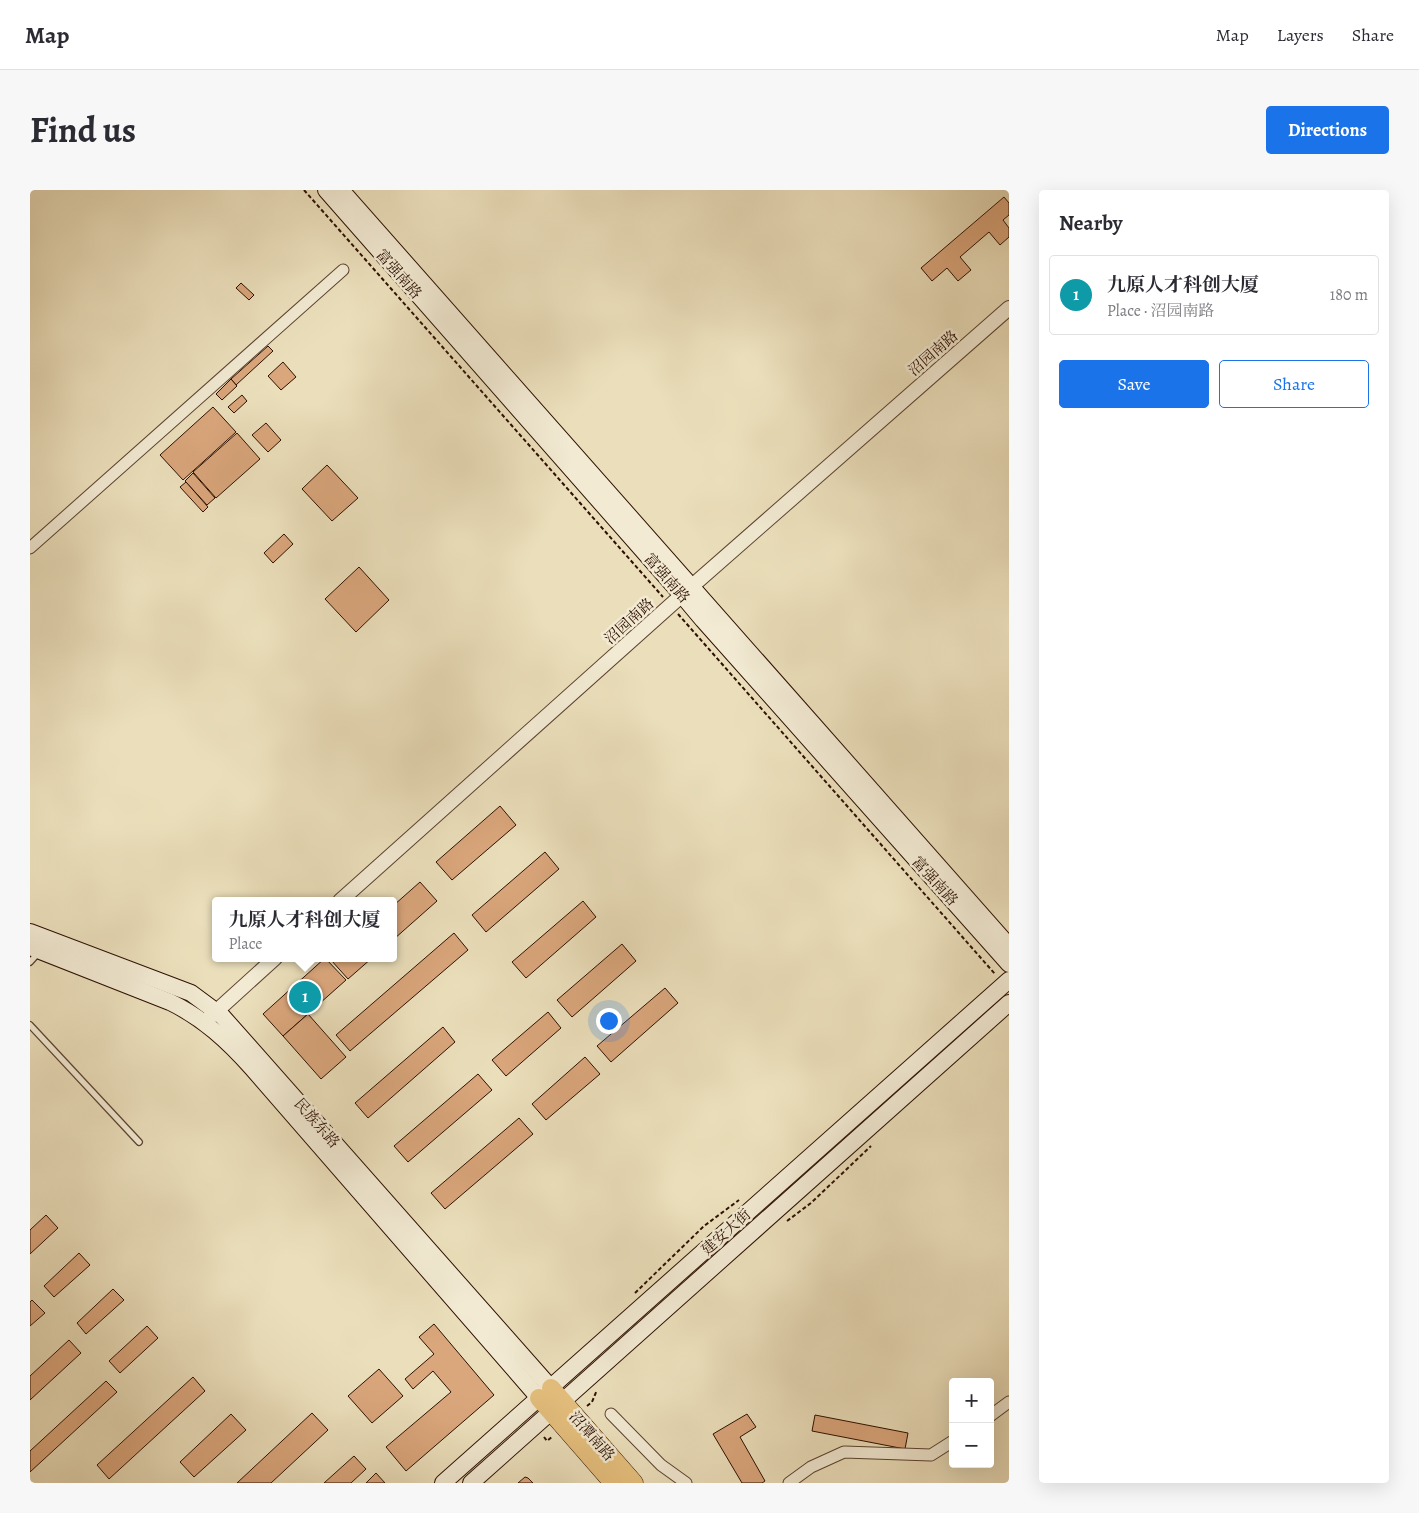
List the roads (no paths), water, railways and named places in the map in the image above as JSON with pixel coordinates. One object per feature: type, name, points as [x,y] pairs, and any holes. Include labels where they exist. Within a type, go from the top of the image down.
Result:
[{"type":"main road","name":"富强南路","points":[[326,190],[681,596],[1009,964]]},
{"type":"main road","name":"富强南路","points":[[341,190],[681,596],[1009,946]]},
{"type":"main road","name":"民族东路","points":[[30,932],[191,993],[234,1048],[541,1397]]},
{"type":"main road","name":"民族东路","points":[[33,953],[164,999],[189,1011],[210,1017],[222,1016],[541,1397]]},
{"type":"main road","name":"建安大街","points":[[443,1483],[1006,982]]},
{"type":"main road","name":"建安大街","points":[[471,1483],[1009,1003]]},
{"type":"main road","name":"沼潭南路","points":[[541,1397],[557,1407],[613,1483]]},
{"type":"main road","name":"沼潭南路","points":[[569,1422],[634,1483]]},
{"type":"street","points":[[30,548],[343,270]]},
{"type":"street","name":"沼园南路","points":[[344,897],[681,596],[1009,308]]},
{"type":"street","points":[[210,1017],[271,962]]},
{"type":"street","points":[[994,1413],[1009,1402]]},
{"type":"street","points":[[611,1414],[661,1465],[686,1483]]},
{"type":"street","points":[[789,1483],[811,1467],[844,1452],[931,1455],[949,1443]]},
{"type":"lane","points":[[30,1025],[139,1142]]},
{"type":"place","name":"九原人才科创大厦","points":[[305,997]]}]
